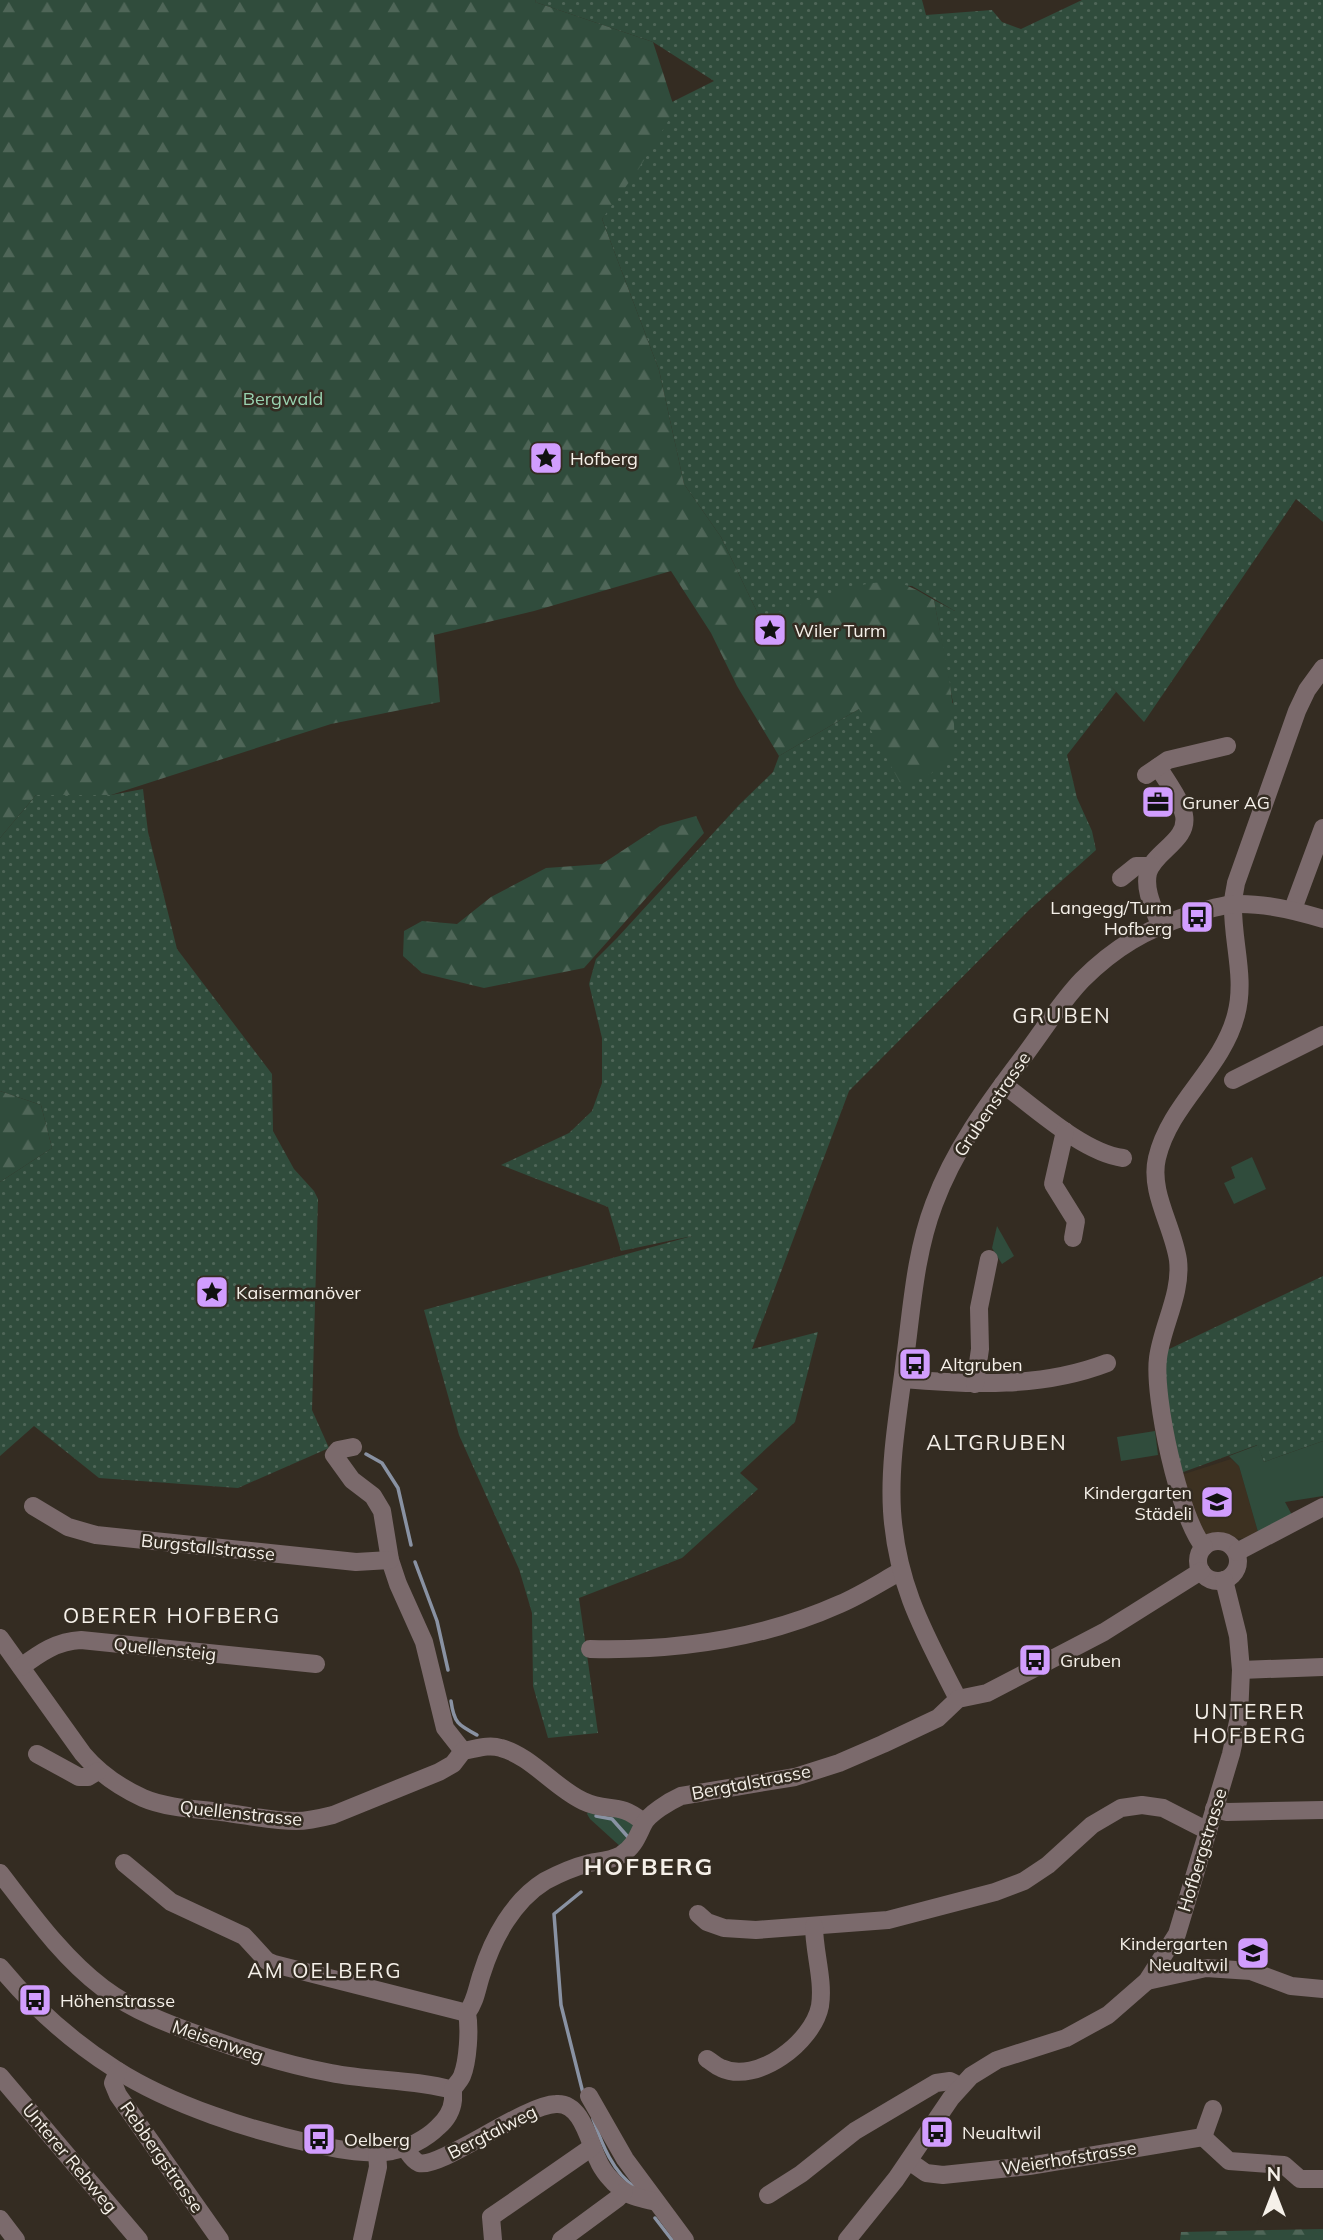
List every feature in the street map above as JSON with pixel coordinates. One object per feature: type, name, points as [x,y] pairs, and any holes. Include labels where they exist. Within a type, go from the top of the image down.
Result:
[{"type":"street","points":[[1203,1547],[1192,1529],[1175,1476],[1157,1385],[1158,1357],[1178,1278],[1178,1261],[1154,1176],[1163,1139],[1172,1119],[1223,1046],[1236,1015],[1240,995],[1233,904],[1236,883],[1290,729],[1307,690],[1323,668]]},
{"type":"street","points":[[1160,925],[1150,897],[1148,873],[1182,830],[1184,822],[1180,807],[1152,771],[1168,760],[1227,746]]},
{"type":"street","points":[[1293,909],[1323,828]]},
{"type":"street","points":[[1121,878],[1136,866],[1151,866]]},
{"type":"street","name":"Grubenstrasse","points":[[958,1699],[933,1653],[901,1571],[894,1530],[892,1488],[916,1270],[934,1204],[955,1156],[980,1115],[1082,981],[1128,941],[1160,925],[1233,904],[1293,909],[1323,919]]},
{"type":"street","points":[[1233,1080],[1323,1035]]},
{"type":"street","points":[[1003,1084],[1065,1131],[1104,1153],[1124,1158]]},
{"type":"street","points":[[1065,1131],[1053,1184],[1076,1221],[1073,1238]]},
{"type":"street","points":[[975,1384],[980,1349],[979,1308],[989,1259]]},
{"type":"street","points":[[903,1379],[975,1384],[1020,1382],[1086,1371],[1107,1363]]},
{"type":"street","points":[[353,1447],[338,1450],[334,1455],[352,1480],[378,1502],[385,1524],[390,1560],[424,1642],[445,1728],[463,1751],[489,1746],[508,1750],[579,1799],[594,1805],[627,1810],[643,1822]]},
{"type":"street","name":"Burgstallstrasse","points":[[33,1506],[68,1527],[96,1535],[356,1562],[390,1560]]},
{"type":"street","points":[[1237,1552],[1323,1507]]},
{"type":"street","points":[[1221,1541],[1233,1546],[1237,1552],[1237,1569],[1224,1580],[1211,1580],[1201,1571],[1198,1559],[1203,1547],[1209,1543],[1221,1541]]},
{"type":"street","points":[[590,1649],[650,1649],[746,1635],[838,1605],[901,1571]]},
{"type":"street","name":"Bergtalstrasse","points":[[377,2152],[405,2148],[424,2139],[451,2110],[453,2090],[463,2074],[469,2029],[467,2013],[475,1999],[482,1972],[506,1921],[525,1897],[543,1883],[564,1871],[610,1860],[623,1854],[639,1836],[643,1822],[681,1796],[795,1777],[839,1763],[938,1718],[958,1699],[988,1693],[1038,1667],[1104,1632],[1201,1571]]},
{"type":"street","name":"Hofbergstrasse","points":[[847,2240],[909,2161],[960,2086],[975,2072],[997,2060],[1066,2038],[1091,2026],[1129,2000],[1147,1981],[1177,1934],[1239,1717],[1241,1670],[1236,1625],[1224,1580]]},
{"type":"street","name":"Quellenstrasse","points":[[0,1638],[98,1771],[145,1799],[171,1805],[295,1821],[333,1815],[439,1772],[453,1764],[463,1751]]},
{"type":"street","name":"Quellensteig","points":[[21,1667],[52,1646],[81,1640],[316,1664]]},
{"type":"street","points":[[1241,1670],[1323,1667]]},
{"type":"street","points":[[37,1754],[79,1777],[89,1777],[98,1771]]},
{"type":"street","points":[[698,1914],[707,1922],[724,1928],[756,1930],[888,1920],[995,1892],[1024,1881],[1048,1865],[1091,1825],[1121,1808],[1142,1805],[1163,1808],[1208,1831]]},
{"type":"street","points":[[1214,1810],[1323,1810]]},
{"type":"street","points":[[124,1863],[171,1902],[244,1936],[267,1961],[467,2013]]},
{"type":"street","name":"Meisenweg","points":[[0,1873],[47,1934],[73,1961],[103,1988],[161,2022],[283,2063],[333,2074],[453,2090]]},
{"type":"street","points":[[707,2059],[720,2068],[750,2070],[784,2055],[808,2032],[817,2017],[821,1993],[814,1926]]},
{"type":"street","points":[[0,1968],[41,2013],[68,2036],[118,2071],[169,2096],[228,2120],[303,2141],[352,2151],[377,2152],[378,2167],[362,2240]]},
{"type":"street","points":[[1147,1981],[1206,1968],[1251,1971],[1291,1986],[1323,1989]]},
{"type":"street","name":"Rebbergstrasse","points":[[118,2071],[113,2083],[118,2095],[220,2240]]},
{"type":"street","name":"Unterer Rebweg","points":[[0,2076],[139,2240]]},
{"type":"street","points":[[768,2195],[801,2174],[855,2131],[936,2083],[950,2081],[960,2086]]},
{"type":"street","points":[[589,2096],[625,2159],[685,2240]]},
{"type":"street","name":"Bergtalweg","points":[[405,2148],[412,2158],[426,2163],[447,2155],[533,2110],[557,2104],[569,2107],[578,2117],[604,2171],[624,2192]]},
{"type":"street","points":[[1213,2109],[1203,2137],[1229,2161],[1284,2165],[1300,2179],[1323,2179]]},
{"type":"street","name":"Weierhofstrasse","points":[[909,2161],[926,2173],[943,2175],[1029,2166],[1203,2137]]},
{"type":"street","points":[[493,2240],[492,2217],[592,2147]]},
{"type":"street","points":[[561,2240],[624,2192],[656,2202]]},
{"type":"street","points":[[0,2220],[16,2240]]},
{"type":"shaded area","name":"Kindergarten Städeli","points":[[1231,1459],[1239,1466],[1258,1532],[1245,1538],[1233,1539],[1222,1534],[1204,1535],[1178,1476]]},
{"type":"green space","name":"Bergwald","points":[[0,0],[536,0],[535,2],[653,42],[675,110],[638,170],[602,219],[659,370],[684,484],[721,537],[760,618],[840,590],[873,583],[900,584],[934,600],[951,694],[954,751],[931,774],[902,786],[859,709],[779,756],[737,686],[711,633],[671,571],[534,611],[434,635],[440,702],[331,724],[111,795],[36,795],[0,838]]},
{"type":"green space","points":[[922,0],[926,15],[992,10],[1002,22],[1021,29],[1082,0],[1323,0],[1323,522],[1296,499],[1144,722],[1108,683],[1116,692],[1067,755],[1077,798],[1092,831],[1096,850],[1029,910],[849,1091],[752,1349],[818,1332],[795,1422],[740,1473],[758,1489],[682,1558],[579,1598],[598,1733],[548,1738],[533,1686],[532,1613],[519,1569],[459,1435],[424,1310],[692,1236],[621,1251],[608,1207],[501,1165],[569,1133],[592,1111],[602,1083],[602,1038],[589,984],[596,959],[773,772],[779,756],[859,709],[953,703],[934,600],[955,611],[912,586],[881,585],[760,618],[721,537],[684,484],[659,370],[602,219],[672,102],[714,81],[653,42],[535,2]]},
{"type":"green space","points":[[143,789],[148,832],[177,949],[272,1074],[273,1131],[294,1169],[318,1199],[312,1410],[329,1448],[238,1488],[99,1478],[34,1426],[0,1456],[0,1182],[52,1148],[41,1105],[0,1091],[0,838],[36,795],[111,795]]},
{"type":"green space","points":[[696,816],[704,833],[584,968],[484,988],[422,973],[403,956],[404,931],[422,921],[457,924],[491,897],[546,868],[602,864],[660,826]]},
{"type":"green space","points":[[0,1091],[41,1105],[52,1148],[0,1182]]},
{"type":"green space","points":[[1252,1157],[1266,1189],[1234,1204],[1224,1183],[1235,1178],[1231,1167]]},
{"type":"green space","points":[[997,1226],[1014,1256],[1002,1264],[992,1248]]},
{"type":"green space","points":[[1323,1276],[1323,1441],[1264,1462],[1257,1445],[1178,1474],[1161,1402],[1165,1351]]},
{"type":"green space","points":[[1155,1431],[1158,1455],[1121,1461],[1117,1437]]},
{"type":"green space","points":[[1323,1441],[1323,1496],[1285,1502],[1292,1515],[1258,1532],[1239,1466],[1229,1456],[1258,1445],[1264,1462]]},
{"type":"green space","points":[[589,1810],[631,1820],[634,1829],[622,1848],[590,1819],[587,1814]]},
{"type":"green space","points":[[1323,2229],[1323,2240],[1180,2240],[1181,2232]]},
{"type":"waterway","points":[[366,1454],[382,1463],[398,1488],[411,1545]]},
{"type":"waterway","points":[[415,1562],[437,1621],[448,1670]]},
{"type":"waterway","points":[[451,1701],[458,1722],[477,1735]]},
{"type":"waterway","points":[[596,1816],[612,1819],[628,1837]]},
{"type":"waterway","points":[[581,1892],[554,1914],[561,2005],[583,2093]]},
{"type":"waterway","points":[[593,2119],[604,2148],[615,2166],[636,2188]]},
{"type":"waterway","points":[[655,2218],[672,2240]]},
{"type":"place","name":"Hofberg","points":[[546,458]]},
{"type":"place","name":"Wiler Turm","points":[[770,630]]},
{"type":"place","name":"Gruner AG","points":[[1158,802]]},
{"type":"place","name":"Langegg/Turm Hofberg","points":[[1197,917]]},
{"type":"place","name":"Kaisermanöver","points":[[212,1292]]},
{"type":"place","name":"Altgruben","points":[[915,1364]]},
{"type":"place","name":"Kindergarten Städeli","points":[[1217,1502]]},
{"type":"place","name":"Gruben","points":[[1035,1660]]},
{"type":"place","name":"Kindergarten Neualtwil","points":[[1253,1953]]},
{"type":"place","name":"Höhenstrasse","points":[[35,2000]]},
{"type":"place","name":"Neualtwil","points":[[937,2132]]},
{"type":"place","name":"Oelberg","points":[[319,2139]]},
{"type":"district","name":"GRUBEN","points":[[1062,1015]]},
{"type":"district","name":"ALTGRUBEN","points":[[997,1442]]},
{"type":"district","name":"OBERER HOFBERG","points":[[172,1615]]},
{"type":"district","name":"UNTERER HOFBERG","points":[[1250,1723]]},
{"type":"district","name":"HOFBERG","points":[[649,1866]]},
{"type":"district","name":"AM OELBERG","points":[[325,1970]]}]
